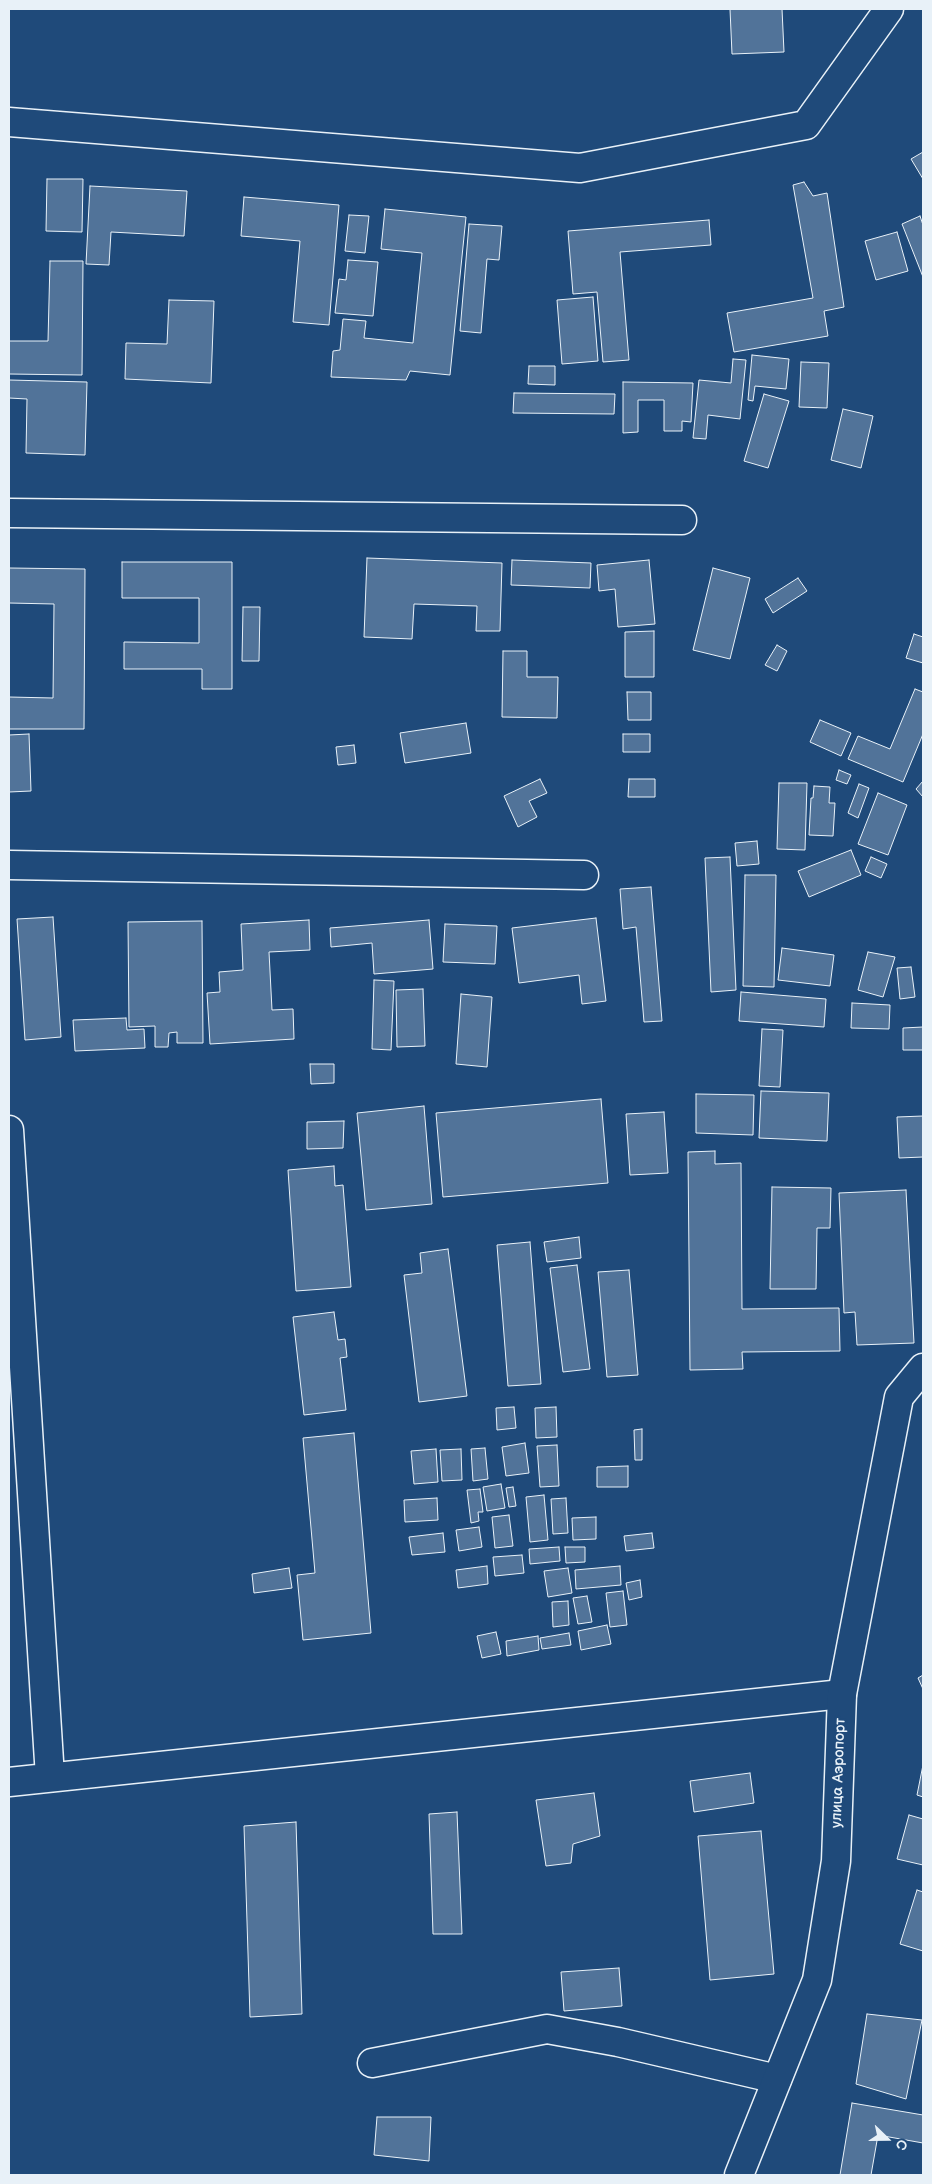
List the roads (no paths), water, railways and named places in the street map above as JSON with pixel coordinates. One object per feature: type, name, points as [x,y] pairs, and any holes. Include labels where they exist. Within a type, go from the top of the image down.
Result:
[{"type":"street","points":[[9,122],[580,168],[806,125],[889,9]]},
{"type":"street","points":[[9,513],[682,520]]},
{"type":"street","points":[[9,865],[584,875]]},
{"type":"street","points":[[9,1130],[50,1777]]},
{"type":"street","name":"улица Аэропорт","points":[[740,2175],[817,1980],[836,1861],[842,1694],[899,1397],[923,1368]]},
{"type":"street","points":[[9,1782],[842,1694]]},
{"type":"street","points":[[372,2064],[548,2029],[618,2042],[778,2079]]}]
